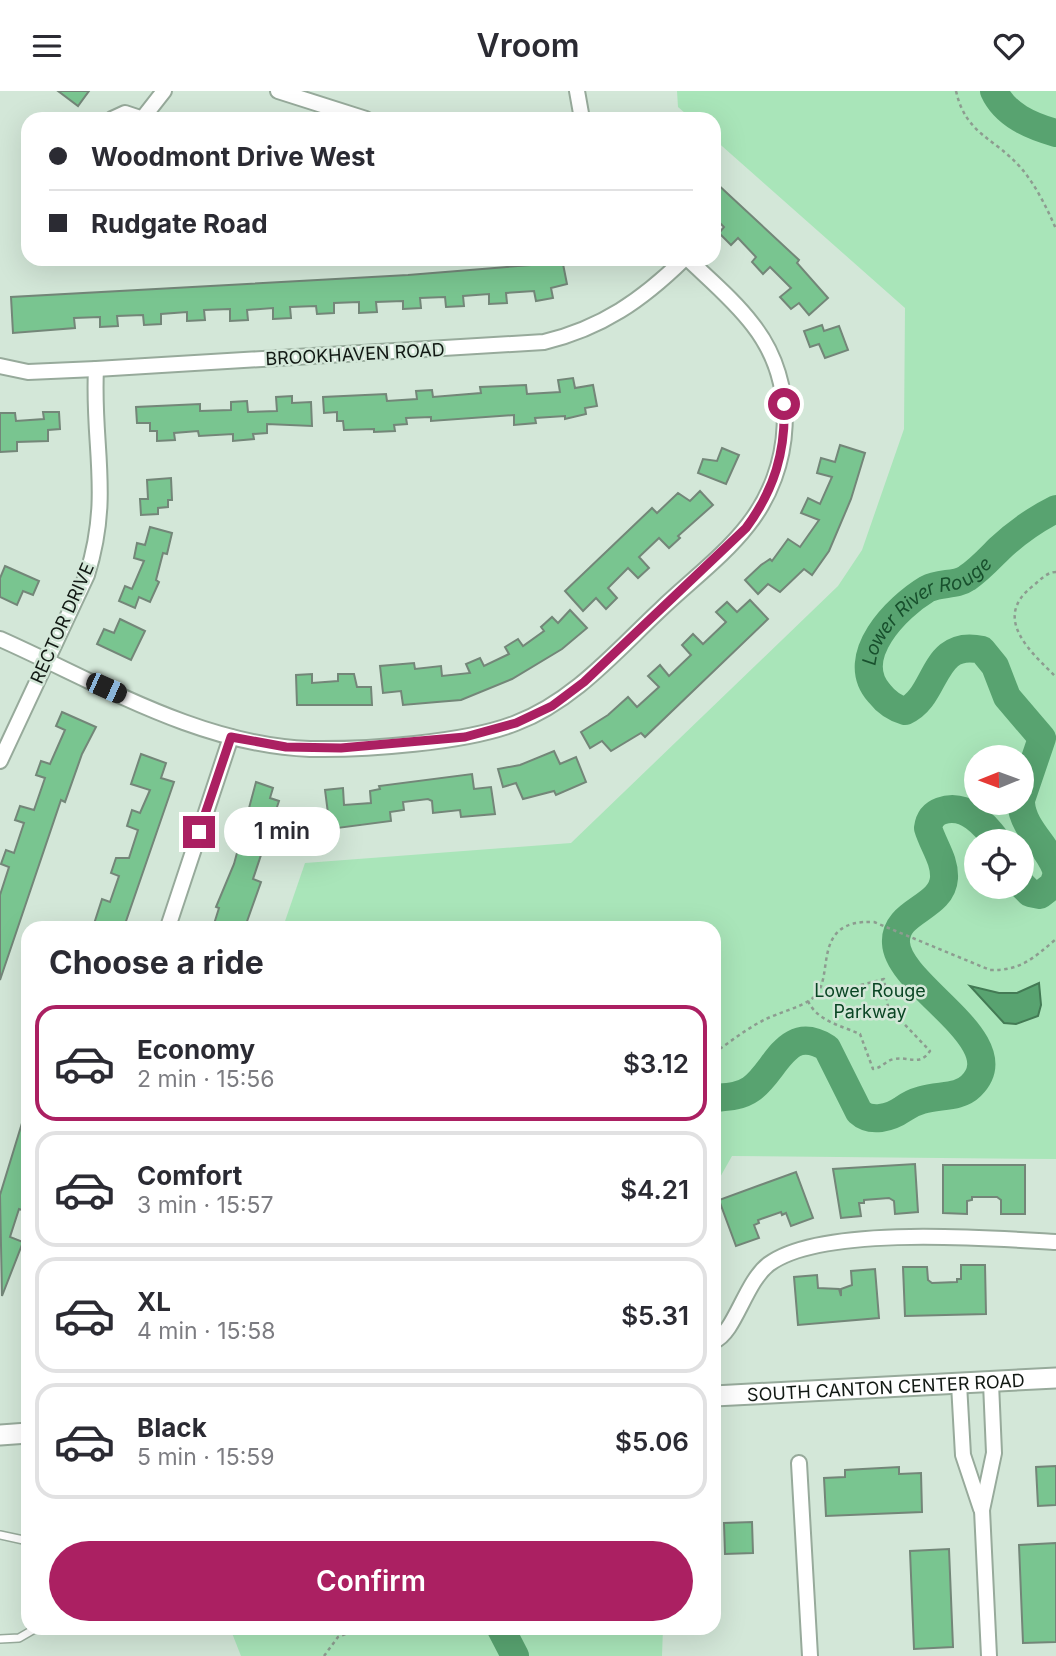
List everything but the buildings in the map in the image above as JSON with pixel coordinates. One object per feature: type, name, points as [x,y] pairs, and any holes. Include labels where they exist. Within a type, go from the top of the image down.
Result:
[{"type":"main road","name":"SOUTH CANTON CENTER ROAD","points":[[721,1396],[1056,1378]]},
{"type":"main road","points":[[0,1435],[21,1434]]},
{"type":"street","points":[[148,112],[164,91]]},
{"type":"street","points":[[278,91],[344,112]]},
{"type":"street","points":[[577,91],[581,112]]},
{"type":"street","name":"BROOKHAVEN ROAD","points":[[0,366],[28,372],[96,369],[544,342],[583,331],[620,313],[653,290],[679,266]]},
{"type":"street","points":[[0,639],[172,718],[231,737],[286,747],[341,748],[465,737],[516,723],[552,706],[584,682],[746,528],[767,496],[780,459],[785,421],[781,388],[771,356],[755,327],[693,266]]},
{"type":"street","name":"RECTOR DRIVE","points":[[0,761],[87,575],[95,549],[102,496],[96,369]]},
{"type":"street","points":[[170,921],[231,737]]},
{"type":"street","points":[[721,1338],[732,1322],[741,1300],[762,1269],[800,1248],[889,1239],[1056,1242]]},
{"type":"street","points":[[989,1656],[982,1510],[994,1453],[991,1383]]},
{"type":"street","points":[[958,1384],[963,1455],[982,1510]]},
{"type":"street","points":[[799,1463],[810,1656]]},
{"type":"lane","points":[[0,1535],[21,1540]]},
{"type":"lane","points":[[0,1639],[19,1638],[24,1635]]},
{"type":"path","points":[[956,91],[961,111],[974,130],[1020,166],[1056,229]]},
{"type":"path","points":[[1056,572],[1050,572],[1028,590],[1014,613],[1016,631],[1024,644],[1056,677]]},
{"type":"path","points":[[814,997],[821,986],[824,958],[837,933],[859,922],[874,922],[990,970],[1010,971],[1024,966],[1056,939]]},
{"type":"path","points":[[721,1048],[762,1020],[807,1000],[814,997],[884,979],[888,1007],[919,1041],[928,1045],[930,1051],[926,1058],[916,1062],[896,1058],[873,1069],[860,1034],[825,1019],[811,1008],[807,1000]]},
{"type":"path","points":[[324,1656],[338,1637],[343,1635]]},
{"type":"green space","name":"Lower Rouge Parkway","points":[[677,91],[1056,91],[1056,1159],[732,1156],[721,1176],[721,921],[285,921],[305,863],[571,843],[838,586],[862,550],[904,429],[905,308],[721,145],[721,112],[684,112],[678,107]]},
{"type":"green space","points":[[233,1635],[663,1635],[662,1656],[241,1656]]},
{"type":"shaded area","points":[[1039,983],[1041,1005],[1038,1016],[1016,1024],[1004,1023],[970,986],[999,993],[1017,993]]},
{"type":"waterway","name":"Lower River Rouge","points":[[994,91],[1012,113],[1037,127],[1056,133]]},
{"type":"waterway","name":"Lower River Rouge","points":[[1034,762],[1042,738],[1007,697],[995,666],[982,650],[965,649],[944,660],[924,694],[916,704],[905,711],[890,704],[879,693],[871,679],[869,664],[872,649],[880,634],[890,620],[915,597],[932,587],[967,578],[1019,532],[1056,509]]},
{"type":"waterway","name":"Lower River Rouge","points":[[721,1098],[747,1092],[760,1081],[783,1052],[801,1041],[813,1042],[827,1048],[859,1112],[869,1117],[887,1117],[912,1103],[957,1094],[971,1086],[981,1069],[979,1051],[968,1033],[915,978],[902,960],[896,943],[897,932],[902,923],[935,897],[944,878],[943,865],[928,828],[930,820],[941,811],[959,810],[967,812],[987,829]]},
{"type":"waterway","name":"Lower River Rouge","points":[[1024,815],[1056,869]]},
{"type":"waterway","name":"Lower River Rouge","points":[[1034,894],[1040,895],[1053,885],[1056,877]]},
{"type":"waterway","name":"Lower River Rouge","points":[[504,1635],[515,1656]]},
{"type":"route","points":[[199,832],[231,737],[309,749],[465,737],[516,723],[569,695],[746,528],[767,496],[776,475],[784,443],[784,404]]}]
